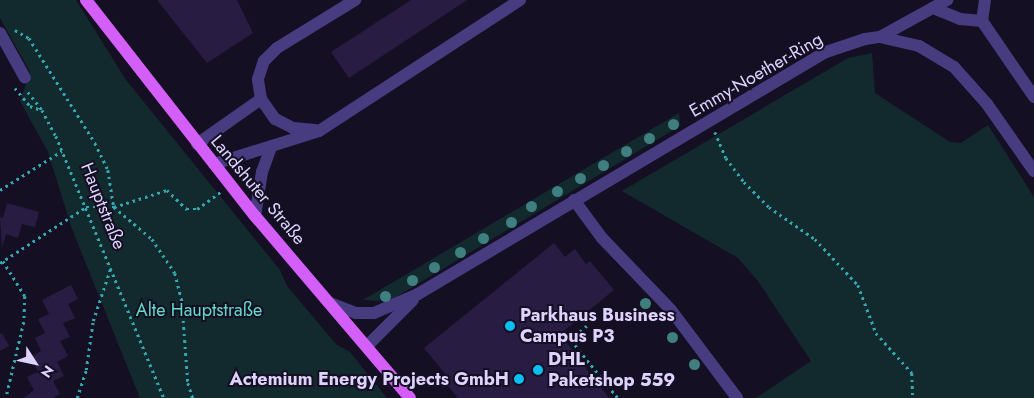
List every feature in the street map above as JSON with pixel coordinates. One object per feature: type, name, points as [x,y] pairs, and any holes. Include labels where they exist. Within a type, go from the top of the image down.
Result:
[{"type":"main road","name":"Landshuter Straße","points":[[86,0],[255,216],[410,398]]},
{"type":"street","points":[[319,131],[293,128],[275,119],[261,99],[258,79],[264,61],[277,48],[354,0]]},
{"type":"street","points":[[214,164],[319,131],[520,0]]},
{"type":"street","points":[[880,37],[947,0]]},
{"type":"street","points":[[984,0],[982,21],[1034,96]]},
{"type":"street","points":[[933,8],[960,19],[982,21]]},
{"type":"street","points":[[3,31],[25,78]]},
{"type":"street","name":"Emmy-Noether-Ring","points":[[330,303],[356,313],[374,313],[418,294],[826,52],[865,39],[880,37],[919,46],[954,67],[987,104],[1034,171]]},
{"type":"street","points":[[197,144],[261,99]]},
{"type":"street","points":[[255,216],[262,172],[271,147]]},
{"type":"street","points":[[574,200],[602,238],[668,306],[737,398]]},
{"type":"street","name":"Emmy-Noether-Ring","points":[[367,346],[418,294]]},
{"type":"path","points":[[3,31],[13,29],[29,38],[95,143],[108,170],[114,207],[152,239],[175,273],[182,301],[188,383],[193,398]]},
{"type":"path","name":"Hauptstraße","points":[[25,78],[26,88],[42,110],[62,151],[164,398]]},
{"type":"path","points":[[711,121],[726,158],[744,182],[770,207],[815,239],[858,285],[876,333],[912,373],[913,398]]},
{"type":"path","points":[[0,190],[62,151]]},
{"type":"path","points":[[6,398],[24,322],[25,296],[1,262],[86,207],[114,207],[167,190],[187,209],[197,209],[229,184]]},
{"type":"path","points":[[77,398],[86,370],[93,321],[110,269]]},
{"type":"path","points":[[587,326],[572,340],[618,398]]},
{"type":"green space","name":"Alte Hauptstraße","points":[[0,0],[76,0],[126,80],[280,270],[287,286],[336,344],[350,352],[387,398],[140,398],[72,229],[48,152],[20,101],[30,72],[0,18]]},
{"type":"green space","points":[[872,53],[875,93],[950,142],[961,143],[988,125],[1034,197],[1034,398],[756,398],[811,361],[758,281],[738,258],[622,191],[848,58]]},
{"type":"green space","points":[[679,113],[680,126],[391,300],[388,296],[379,301],[363,300]]},
{"type":"building","points":[[157,0],[237,0],[253,33],[207,63]]},
{"type":"building","points":[[411,0],[467,0],[349,78],[331,52]]},
{"type":"building","points":[[7,203],[39,212],[35,227],[22,224],[18,238],[6,234],[2,248],[0,217],[3,218]]},
{"type":"building","name":"Parkhaus Business Campus P3","points":[[554,243],[565,257],[575,249],[586,264],[590,261],[614,290],[560,334],[609,398],[458,398],[443,380],[447,376],[424,348]]},
{"type":"building","points":[[71,285],[78,299],[68,304],[75,318],[63,323],[70,337],[60,341],[68,356],[57,362],[64,376],[53,381],[60,394],[53,398],[24,398],[34,390],[27,377],[38,372],[31,357],[41,351],[35,338],[45,333],[38,319],[49,314],[42,300]]},
{"type":"building","points":[[2,333],[9,346],[0,351],[0,334]]},
{"type":"place","name":"Parkhaus Business Campus P3","points":[[510,326]]},
{"type":"place","name":"DHL Paketshop 559","points":[[538,370]]},
{"type":"place","name":"Actemium Energy Projects GmbH","points":[[519,379]]}]
